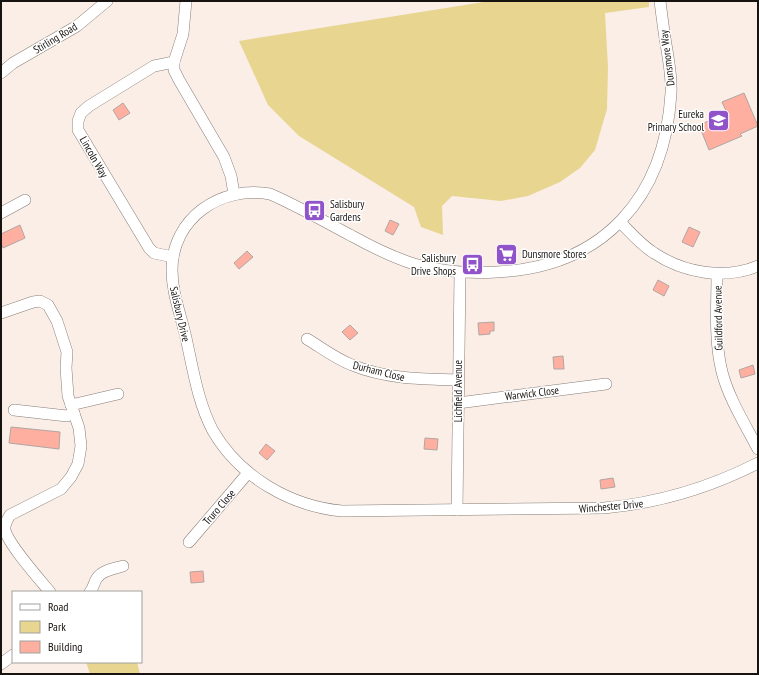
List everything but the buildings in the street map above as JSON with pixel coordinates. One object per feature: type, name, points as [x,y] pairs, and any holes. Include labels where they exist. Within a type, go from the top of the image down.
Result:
[{"type":"street","name":"Stirling Road","points":[[1,73],[14,63],[77,26],[107,1]]},
{"type":"street","points":[[186,1],[183,34],[174,62],[174,70],[224,157],[231,176],[234,194]]},
{"type":"street","name":"Dunsmore Way","points":[[620,222],[645,188],[657,162],[666,129],[671,92],[671,80],[660,1]]},
{"type":"street","name":"Lincoln Way","points":[[173,257],[154,253],[149,248],[78,130],[78,120],[81,113],[89,106],[134,77],[154,66],[174,62]]},
{"type":"street","name":"Salisbury Drive","points":[[457,510],[342,511],[318,508],[279,493],[248,473],[233,457],[213,431],[205,411],[195,379],[186,336],[174,296],[172,271],[173,257],[178,239],[187,224],[197,214],[207,206],[234,194],[251,192],[270,194],[385,253],[414,264],[460,273]]},
{"type":"street","points":[[1,213],[25,200]]},
{"type":"street","points":[[460,273],[508,272],[543,265],[558,260],[597,242],[620,222],[653,253],[668,262],[691,270],[718,274],[738,272],[758,266]]},
{"type":"street","name":"Lichfield Avenue","points":[[457,510],[460,273]]},
{"type":"street","name":"Guildford Avenue","points":[[718,274],[717,342],[722,371],[731,396],[758,449]]},
{"type":"street","points":[[1,312],[32,302],[40,301],[48,305],[57,321],[68,352],[66,368],[68,396],[79,428],[81,446],[78,464],[71,477],[61,488],[10,515],[3,527],[15,549],[49,591]]},
{"type":"street","name":"Durham Close","points":[[307,339],[351,364],[371,371],[408,378],[458,380]]},
{"type":"street","name":"Warwick Close","points":[[458,403],[606,384]]},
{"type":"street","points":[[14,410],[67,416],[72,409],[118,394]]},
{"type":"street","name":"Winchester Drive","points":[[457,510],[542,510],[624,506],[665,499],[699,489],[758,463]]},
{"type":"street","name":"Truro Close","points":[[189,542],[248,473]]},
{"type":"street","points":[[91,591],[98,576],[123,566]]},
{"type":"street","points":[[1,664],[12,656]]},
{"type":"green space","points":[[490,1],[649,1],[649,7],[605,13],[608,68],[607,109],[595,150],[580,168],[560,182],[528,196],[501,201],[452,196],[442,206],[443,235],[421,227],[414,207],[299,136],[268,105],[239,41]]},
{"type":"green space","points":[[86,663],[137,663],[140,674],[90,674]]},
{"type":"place","name":"Eureka Primary School","points":[[719,120]]},
{"type":"place","name":"Salisbury Gardens","points":[[315,210]]},
{"type":"place","name":"Dunsmore Stores","points":[[507,254]]},
{"type":"place","name":"Salisbury Drive Shops","points":[[472,264]]}]
